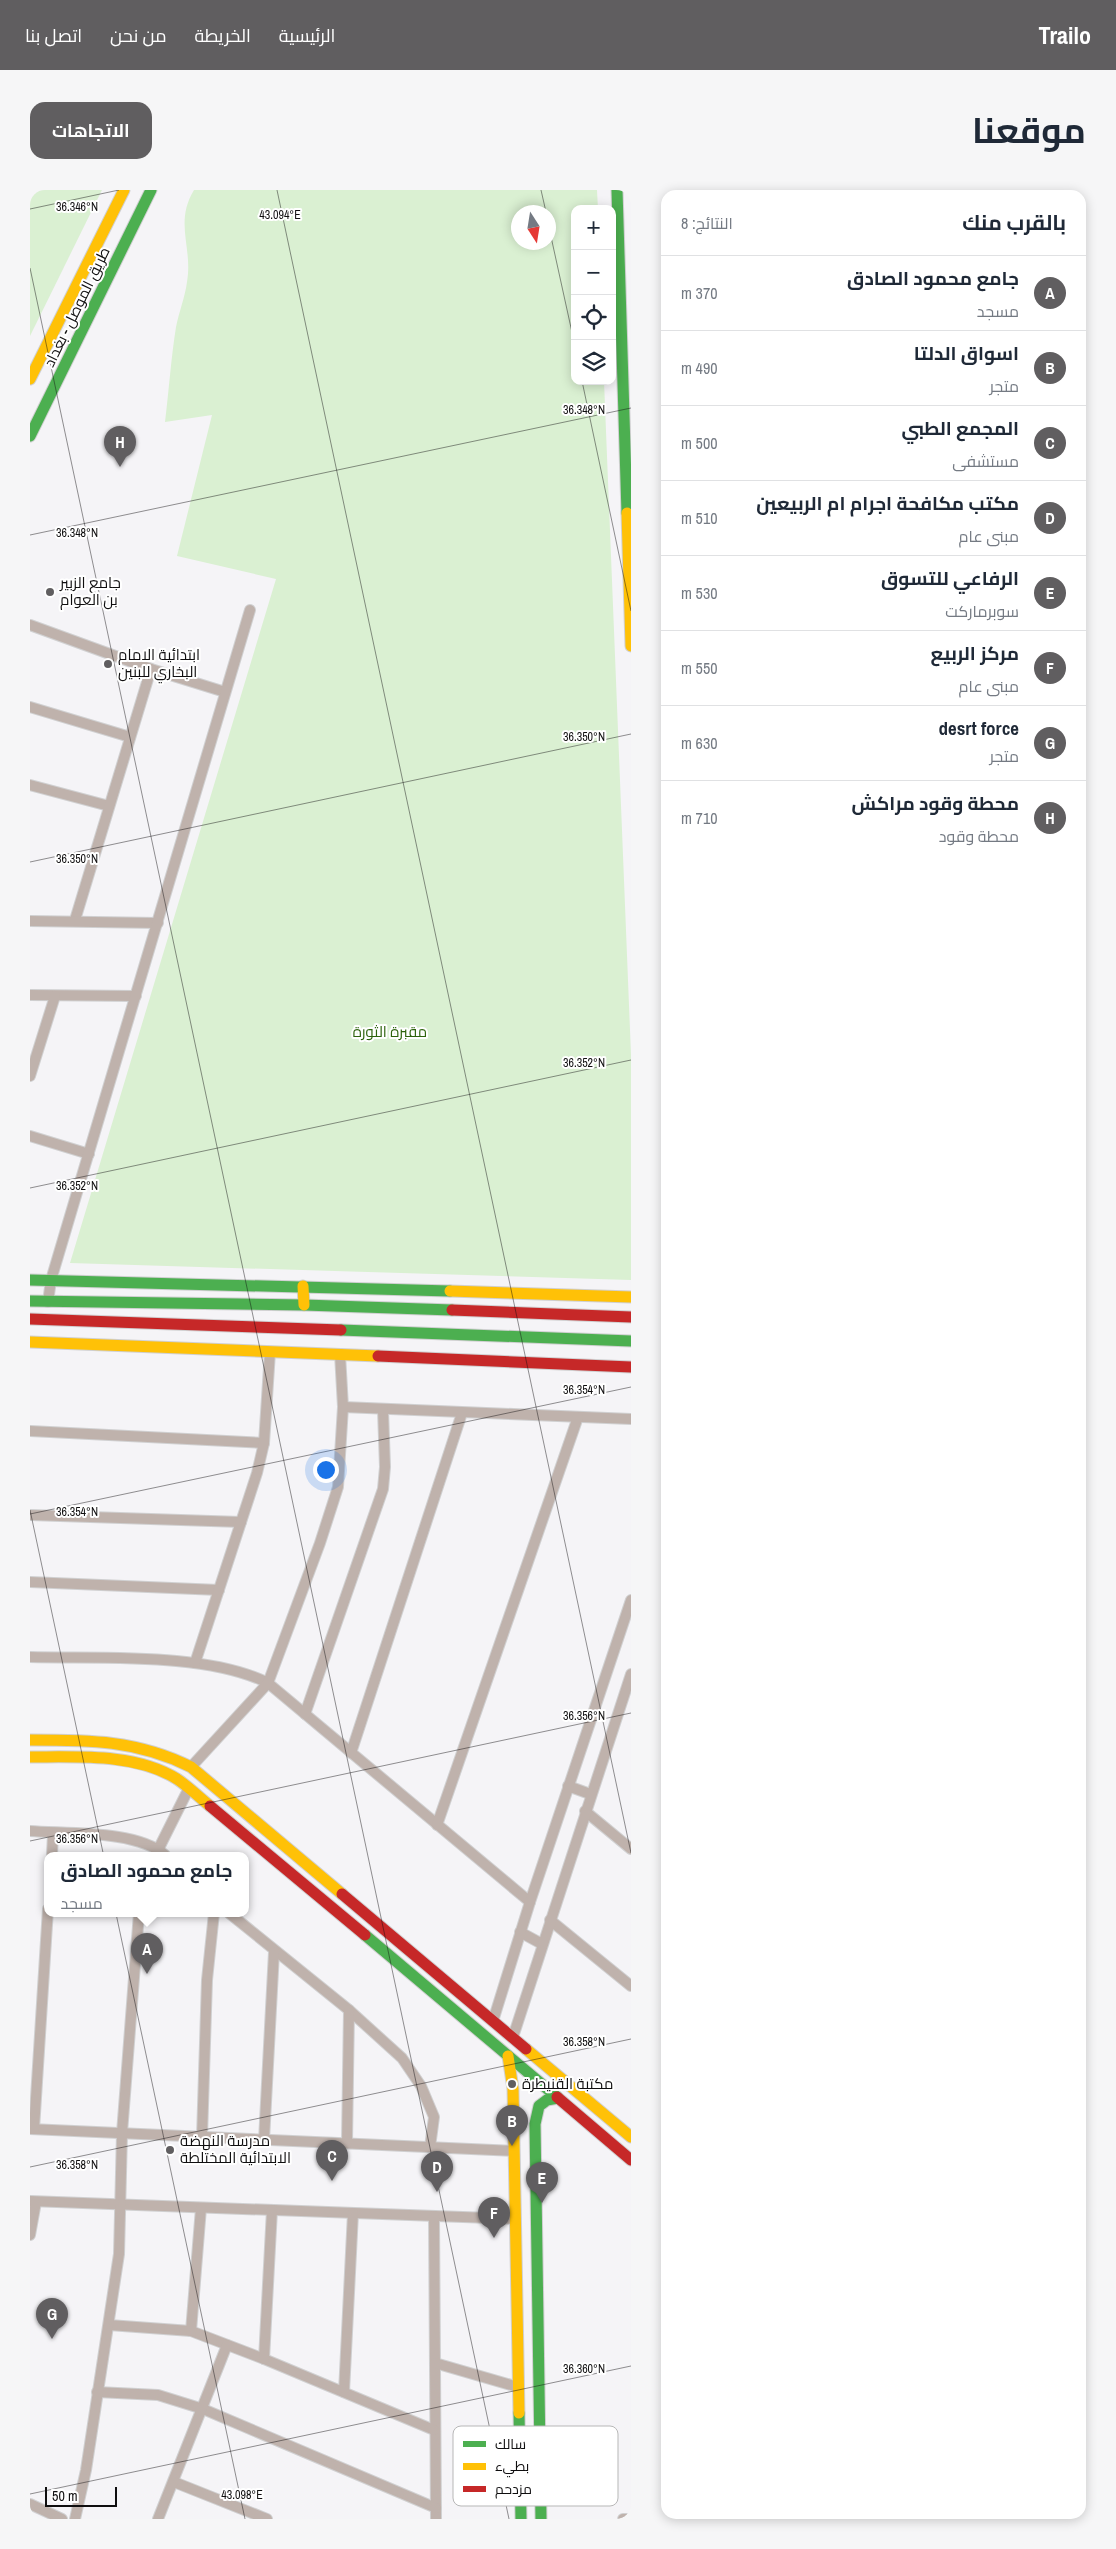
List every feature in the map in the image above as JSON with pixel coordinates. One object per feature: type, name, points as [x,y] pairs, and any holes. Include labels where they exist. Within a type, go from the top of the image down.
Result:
[{"type":"main road","points":[[30,379],[124,190]]},
{"type":"main road","name":"طريق الموصل - بغداد","points":[[30,436],[151,190]]},
{"type":"main road","points":[[617,190],[631,646]]},
{"type":"main road","points":[[30,1280],[303,1286],[631,1297]]},
{"type":"main road","points":[[303,1286],[304,1305]]},
{"type":"main road","points":[[30,1301],[304,1305],[631,1317]]},
{"type":"main road","points":[[30,1319],[631,1341]]},
{"type":"main road","points":[[30,1342],[631,1367]]},
{"type":"main road","points":[[30,1751],[32,1746],[30,1741],[123,1742],[159,1751],[191,1767],[631,2136]]},
{"type":"main road","points":[[30,1757],[125,1760],[163,1772],[189,1788],[631,2160]]},
{"type":"main road","points":[[363,1933],[374,1921]]},
{"type":"main road","points":[[508,2056],[513,2089],[519,2426]]},
{"type":"main road","points":[[513,2089],[523,2086],[532,2088],[539,2096],[535,2124],[535,2208],[539,2426]]},
{"type":"main road","points":[[539,2106],[547,2100],[558,2098]]},
{"type":"main road","points":[[520,2506],[520,2519]]},
{"type":"main road","points":[[541,2506],[541,2519]]},
{"type":"street","points":[[48,1302],[51,1280],[90,1154],[250,610]]},
{"type":"street","points":[[30,625],[151,669],[226,692]]},
{"type":"street","points":[[75,920],[151,669]]},
{"type":"street","points":[[30,707],[130,738]]},
{"type":"street","points":[[30,785],[110,806]]},
{"type":"street","points":[[30,921],[75,920],[158,923]]},
{"type":"street","points":[[30,994],[55,996],[136,996]]},
{"type":"street","points":[[30,1076],[55,996]]},
{"type":"street","points":[[30,1136],[90,1154]]},
{"type":"street","points":[[195,1664],[258,1473],[264,1442],[270,1352]]},
{"type":"street","points":[[191,1767],[268,1683],[320,1543],[338,1487],[343,1407],[340,1354]]},
{"type":"street","points":[[343,1407],[631,1419]]},
{"type":"street","points":[[305,1714],[383,1489],[385,1467],[383,1410]]},
{"type":"street","points":[[351,1753],[462,1413]]},
{"type":"street","points":[[437,1825],[578,1417]]},
{"type":"street","points":[[30,1431],[264,1442]]},
{"type":"street","points":[[30,1514],[241,1522]]},
{"type":"street","points":[[30,1582],[219,1590]]},
{"type":"street","points":[[494,2021],[520,1932],[631,1600]]},
{"type":"street","points":[[30,1657],[195,1664],[248,1673],[268,1683],[530,1902]]},
{"type":"street","points":[[513,2037],[590,1794],[631,1674]]},
{"type":"street","points":[[568,1786],[590,1794]]},
{"type":"street","points":[[160,1852],[189,1788]]},
{"type":"street","points":[[585,1811],[631,1849]]},
{"type":"street","points":[[30,1831],[108,1836],[138,1841],[158,1852]]},
{"type":"street","points":[[52,1852],[53,1833]]},
{"type":"street","points":[[47,1917],[32,2129],[514,2151]]},
{"type":"street","points":[[75,2519],[86,2470],[119,2254],[122,2133],[139,1917]]},
{"type":"street","points":[[202,2137],[208,1980],[214,1917]]},
{"type":"street","points":[[234,1917],[274,1952],[349,2010],[402,2058],[421,2086],[434,2118],[430,2147]]},
{"type":"street","points":[[550,1920],[631,1986]]},
{"type":"street","points":[[520,1932],[542,1944]]},
{"type":"street","points":[[264,2140],[274,1952]]},
{"type":"street","points":[[347,2143],[349,2010]]},
{"type":"street","points":[[30,2235],[33,2201],[515,2219]]},
{"type":"street","points":[[191,2331],[201,2208]]},
{"type":"street","points":[[264,2359],[272,2210]]},
{"type":"street","points":[[344,2392],[353,2213]]},
{"type":"street","points":[[434,2216],[436,2519]]},
{"type":"street","points":[[108,2325],[191,2331],[264,2359],[434,2430]]},
{"type":"street","points":[[158,2519],[204,2409],[227,2345]]},
{"type":"street","points":[[434,2364],[518,2387]]},
{"type":"street","points":[[98,2392],[158,2395],[204,2409],[436,2508]]},
{"type":"street","points":[[174,2482],[267,2519]]},
{"type":"street","points":[[30,2504],[62,2519]]},
{"type":"street","points":[[623,2519],[631,2519]]},
{"type":"green space","points":[[30,190],[102,190],[30,336]]},
{"type":"green space","name":"مقبرة الثورة","points":[[194,190],[597,190],[598,205],[571,205],[571,385],[604,385],[631,1055],[631,1280],[70,1263],[276,579],[177,556],[212,415],[165,422],[176,327],[187,282],[188,257],[185,213]]},
{"type":"traffic: fast","points":[[30,436],[151,190]]},
{"type":"traffic: fast","points":[[617,190],[627,513]]},
{"type":"traffic: fast","points":[[30,1280],[450,1291]]},
{"type":"traffic: fast","points":[[30,1301],[304,1305],[452,1310]]},
{"type":"traffic: fast","points":[[341,1330],[631,1341]]},
{"type":"traffic: fast","points":[[365,1935],[557,2097]]},
{"type":"traffic: fast","points":[[540,2426],[535,2124],[539,2106],[547,2100],[558,2098]]},
{"type":"traffic: fast","points":[[519,2413],[519,2426]]},
{"type":"traffic: fast","points":[[521,2506],[521,2519]]},
{"type":"traffic: fast","points":[[541,2506],[541,2519]]},
{"type":"traffic: slow","points":[[30,379],[124,190]]},
{"type":"traffic: slow","points":[[627,513],[631,646]]},
{"type":"traffic: slow","points":[[303,1286],[304,1305]]},
{"type":"traffic: slow","points":[[450,1291],[631,1297]]},
{"type":"traffic: slow","points":[[30,1342],[378,1356]]},
{"type":"traffic: slow","points":[[30,1740],[72,1740],[112,1743],[151,1751],[191,1767],[342,1894]]},
{"type":"traffic: slow","points":[[30,1757],[106,1758],[143,1765],[177,1779],[210,1806]]},
{"type":"traffic: slow","points":[[526,2049],[631,2137]]},
{"type":"traffic: slow","points":[[508,2056],[513,2089],[519,2413]]},
{"type":"traffic: jam","points":[[452,1310],[631,1317]]},
{"type":"traffic: jam","points":[[30,1319],[341,1330]]},
{"type":"traffic: jam","points":[[378,1356],[631,1367]]},
{"type":"traffic: jam","points":[[210,1806],[365,1935]]},
{"type":"traffic: jam","points":[[342,1894],[526,2049]]},
{"type":"traffic: jam","points":[[557,2097],[631,2160]]},
{"type":"place","name":"محطة وقود مراكش","points":[[120,467]]},
{"type":"place","name":"جامع الزبير بن العوام","points":[[50,592]]},
{"type":"place","name":"ابتدائية الامام البخاري للبنين","points":[[108,664]]},
{"type":"place","name":"جامع محمود الصادق","points":[[147,1974]]},
{"type":"place","name":"مكتبة القنيطرة","points":[[512,2084]]},
{"type":"place","name":"اسواق الدلتا","points":[[512,2146]]},
{"type":"place","name":"مدرسة النهضة الابتدائية المختلطة","points":[[170,2150]]},
{"type":"place","name":"المجمع الطبي","points":[[332,2181]]},
{"type":"place","name":"مكتب مكافحة اجرام ام الربيعين","points":[[437,2192]]},
{"type":"place","name":"الرفاعي للتسوق","points":[[542,2203]]},
{"type":"place","name":"مركز الربيع","points":[[494,2238]]},
{"type":"place","name":"desrt force","points":[[52,2339]]}]
